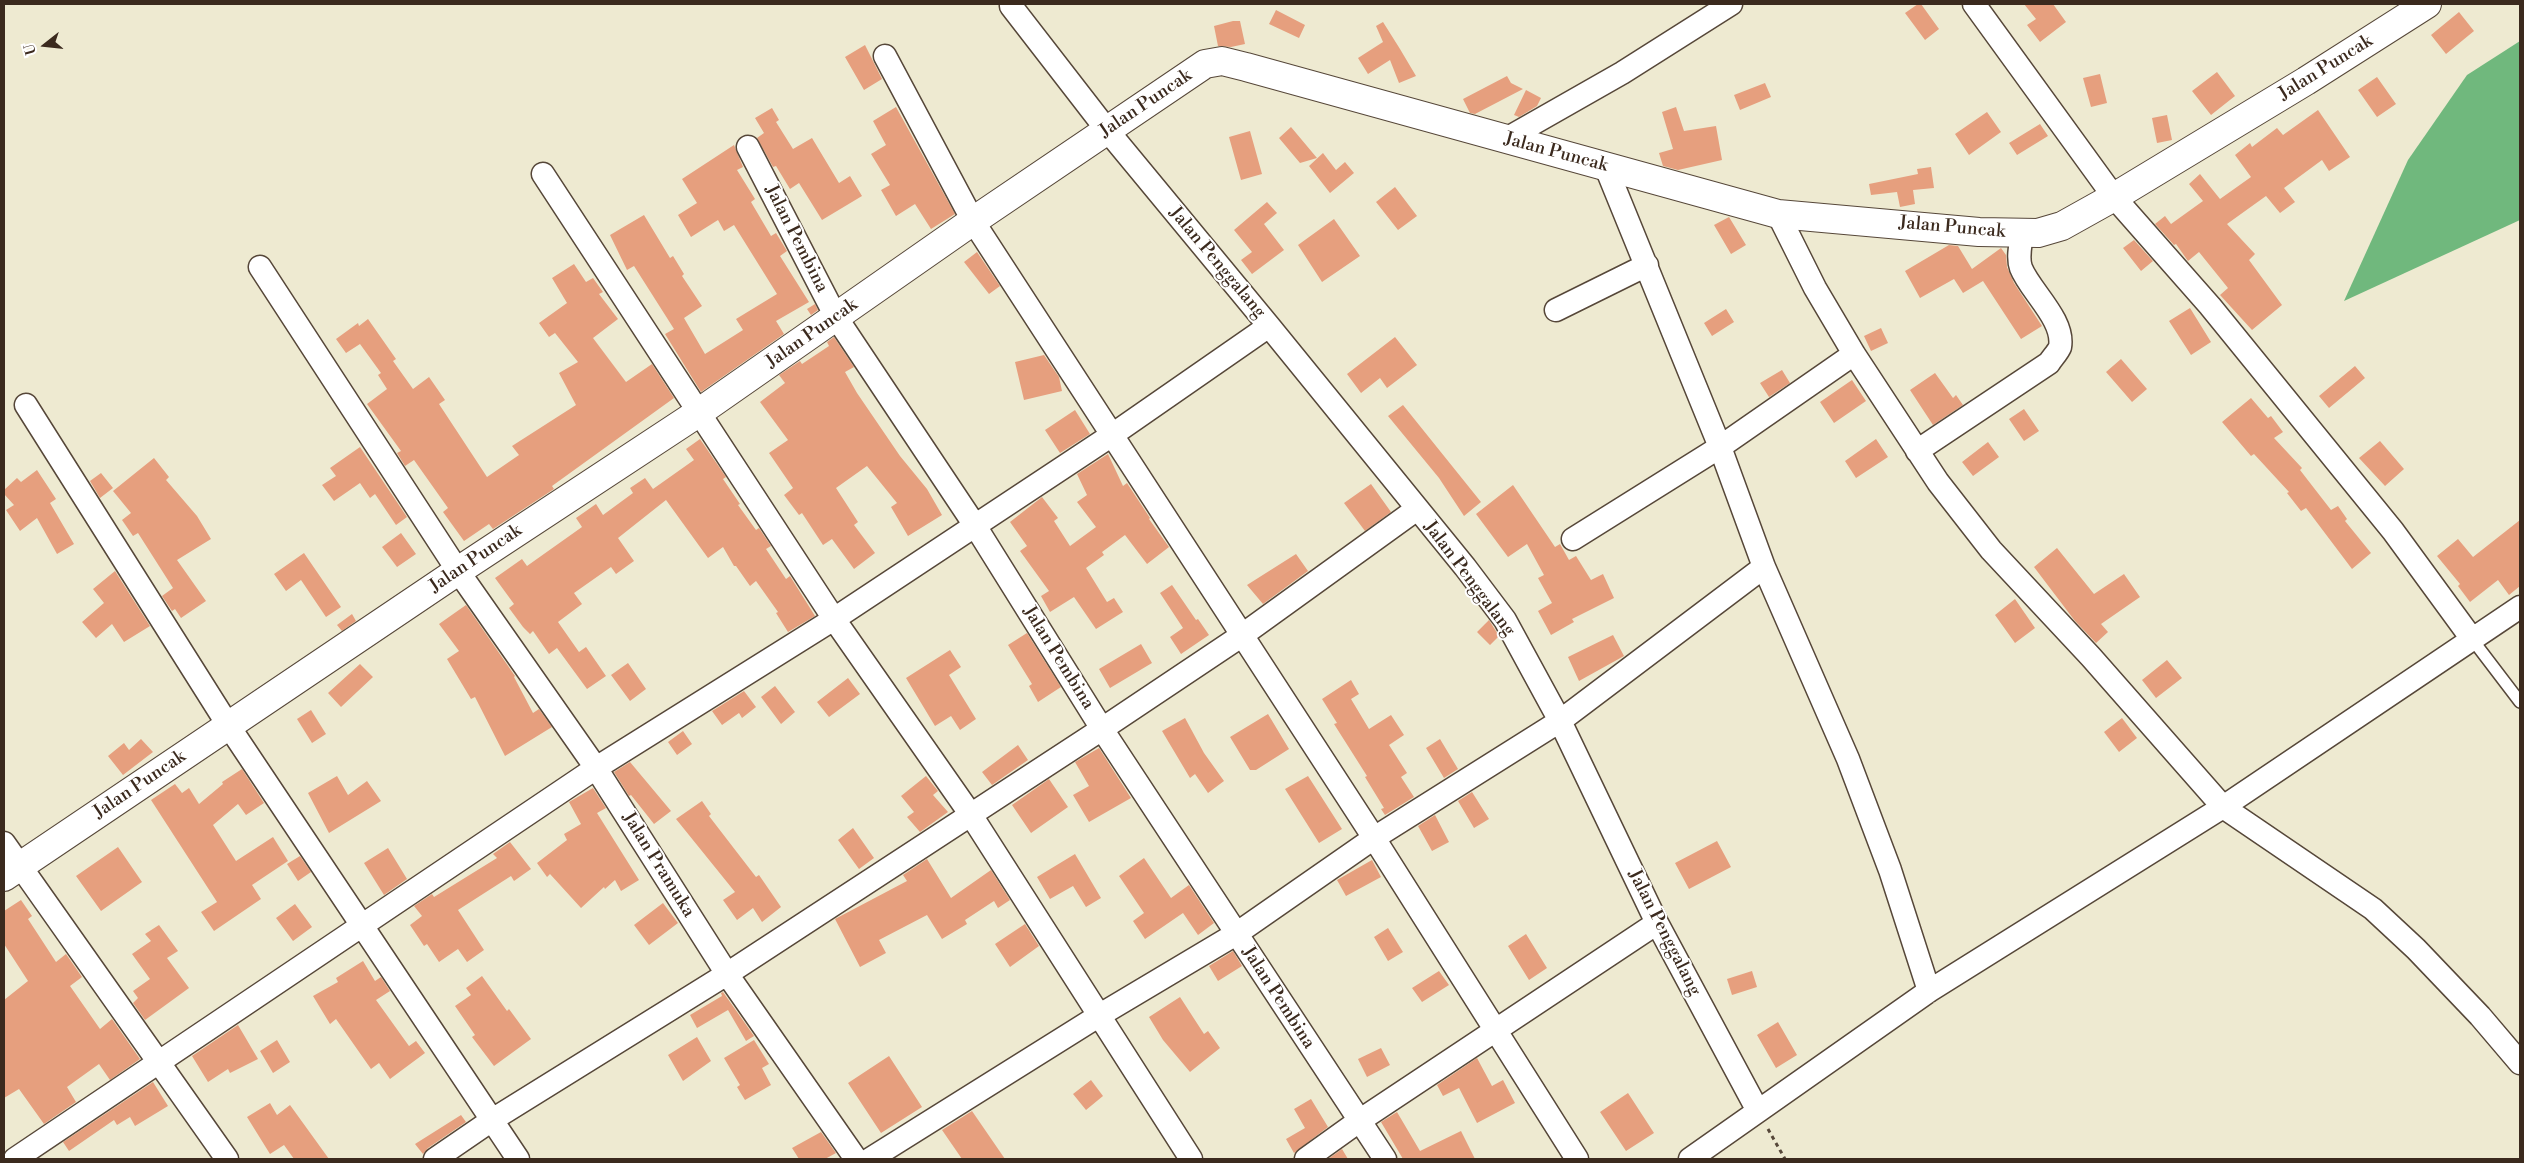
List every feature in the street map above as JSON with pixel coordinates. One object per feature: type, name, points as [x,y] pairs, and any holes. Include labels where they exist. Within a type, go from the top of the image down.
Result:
[{"type":"street","points":[[1506,139],[1622,73],[1731,4]]},
{"type":"street","points":[[1974,4],[2114,197],[2210,306],[2297,416],[2393,531],[2472,639]]},
{"type":"street","name":"Jalan Puncak","points":[[12,872],[458,571],[698,414],[973,221],[1205,64],[1222,61],[1333,90],[1778,214],[1979,232],[2038,233],[2062,226],[2114,197],[2306,81],[2427,4]]},
{"type":"street","name":"Jalan Penggalang","points":[[1011,6],[1107,130],[1269,326],[1416,510],[1465,567],[1505,620],[1560,721],[1657,923],[1758,1111]]},
{"type":"street","points":[[885,56],[973,221],[1374,838],[1577,1159]]},
{"type":"street","name":"Jalan Pembina","points":[[748,148],[836,317],[974,524],[1102,729],[1385,1159]]},
{"type":"street","points":[[1605,165],[1720,446],[1764,567],[1848,759],[1890,870],[1929,991]]},
{"type":"street","points":[[543,174],[698,414],[834,619],[971,814],[1191,1159]]},
{"type":"street","points":[[1778,214],[1815,288],[1854,354],[1938,482],[1991,550],[2091,657],[2223,807],[2373,909],[2416,949],[2480,1016],[2520,1063]]},
{"type":"street","points":[[1917,451],[2049,363],[2060,348],[2060,334],[2056,323],[2021,268],[2022,233]]},
{"type":"street","points":[[1556,310],[1646,265]]},
{"type":"street","name":"Jalan Pramuka","points":[[260,267],[458,571],[596,768],[727,974],[856,1159]]},
{"type":"street","points":[[15,1159],[596,768],[834,619],[974,524],[1112,435],[1269,326]]},
{"type":"street","points":[[1573,540],[1720,446],[1854,354]]},
{"type":"street","points":[[26,405],[228,725],[518,1159]]},
{"type":"street","points":[[435,1159],[492,1120],[727,974],[1102,729],[1242,636],[1416,510]]},
{"type":"street","points":[[870,1159],[1100,1015],[1236,934],[1374,838],[1560,721],[1764,567]]},
{"type":"street","points":[[1690,1159],[1929,991],[2223,807],[2520,607]]},
{"type":"street","points":[[4,843],[12,872],[157,1062],[227,1159]]},
{"type":"street","points":[[1306,1159],[1359,1121],[1657,923]]},
{"type":"street","points":[[4,1151],[10,1159]]},
{"type":"lane","points":[[2472,639],[2520,702]]},
{"type":"path","points":[[1758,1111],[1785,1159]]},
{"type":"green space","points":[[2520,41],[2520,220],[2344,301],[2408,160],[2467,75]]},
{"type":"building","points":[[1921,4],[1939,29],[1925,40],[1905,13]]},
{"type":"building","points":[[2024,4],[2053,4],[2066,22],[2040,42],[2027,25],[2036,19]]},
{"type":"building","points":[[1276,10],[1305,25],[1299,38],[1269,24]]},
{"type":"building","points":[[2459,12],[2474,31],[2446,54],[2431,35]]},
{"type":"building","points":[[1240,21],[1245,44],[1231,47],[1218,46],[1214,26]]},
{"type":"building","points":[[1383,22],[1416,76],[1399,83],[1390,60],[1368,74],[1358,58],[1383,42],[1376,26]]},
{"type":"building","points":[[865,45],[882,79],[864,90],[845,57]]},
{"type":"building","points":[[2217,72],[2235,96],[2211,115],[2192,91]]},
{"type":"building","points":[[2100,74],[2107,103],[2091,107],[2083,78]]},
{"type":"building","points":[[1507,76],[1511,83],[1523,89],[1475,114],[1470,113],[1463,99]]},
{"type":"building","points":[[2377,77],[2396,104],[2377,117],[2358,90]]},
{"type":"building","points":[[1765,83],[1771,97],[1740,110],[1734,95]]},
{"type":"building","points":[[1526,90],[1541,98],[1537,106],[1519,117],[1514,115]]},
{"type":"building","points":[[896,107],[955,214],[931,229],[915,204],[896,216],[881,190],[890,185],[871,154],[886,145],[873,121]]},
{"type":"building","points":[[1676,107],[1684,131],[1716,126],[1722,160],[1678,170],[1663,166],[1659,153],[1673,149],[1662,112]]},
{"type":"building","points":[[772,108],[779,120],[776,122],[793,149],[812,138],[839,183],[850,176],[862,196],[822,220],[799,183],[790,189],[776,166],[773,167],[757,138],[764,133],[755,118]]},
{"type":"building","points":[[2318,110],[2350,157],[2329,171],[2322,160],[2284,188],[2295,202],[2280,213],[2266,196],[2227,224],[2255,254],[2249,260],[2282,305],[2252,330],[2220,295],[2228,288],[2199,252],[2188,261],[2176,244],[2174,245],[2155,224],[2165,216],[2171,224],[2203,201],[2189,184],[2200,174],[2220,199],[2251,177],[2235,155],[2250,143],[2252,147],[2277,128],[2283,135]]},
{"type":"building","points":[[1987,112],[2001,132],[1969,155],[1955,134]]},
{"type":"building","points":[[2167,115],[2172,140],[2157,143],[2152,118]]},
{"type":"building","points":[[2040,124],[2048,136],[2017,155],[2009,143]]},
{"type":"building","points":[[1291,127],[1317,158],[1300,163],[1279,138]]},
{"type":"building","points":[[1250,131],[1262,174],[1241,180],[1229,137]]},
{"type":"building","points":[[734,145],[743,167],[737,170],[755,199],[751,202],[771,236],[776,233],[787,251],[780,256],[809,302],[776,321],[784,334],[701,392],[665,334],[674,329],[634,266],[627,270],[610,235],[644,215],[670,258],[673,256],[684,274],[682,276],[702,306],[684,318],[705,354],[743,330],[736,319],[777,294],[734,225],[724,231],[718,220],[691,237],[678,215],[697,203],[682,179]]},
{"type":"building","points":[[1323,153],[1336,170],[1345,162],[1354,173],[1330,193],[1309,166]]},
{"type":"building","points":[[1931,167],[1934,188],[1913,190],[1915,204],[1900,207],[1897,192],[1871,195],[1869,184],[1918,174],[1917,169]]},
{"type":"building","points":[[1395,187],[1417,216],[1398,230],[1376,202]]},
{"type":"building","points":[[1267,202],[1277,213],[1264,224],[1284,250],[1252,274],[1241,260],[1252,252],[1234,230]]},
{"type":"building","points":[[1729,217],[1746,245],[1731,254],[1714,225]]},
{"type":"building","points":[[1334,219],[1360,256],[1322,282],[1298,245]]},
{"type":"building","points":[[2134,240],[2153,261],[2141,271],[2123,248]]},
{"type":"building","points":[[1949,245],[1958,246],[1972,269],[2001,248],[2006,255],[2007,267],[2014,283],[2042,326],[2021,339],[1983,281],[1963,293],[1954,279],[1920,298],[1905,271]]},
{"type":"building","points":[[977,252],[1000,286],[989,294],[964,262]]},
{"type":"building","points":[[574,264],[586,282],[593,278],[603,292],[599,294],[618,319],[593,338],[626,382],[652,364],[674,398],[552,486],[554,489],[493,529],[489,524],[464,541],[443,512],[448,508],[414,460],[405,466],[397,453],[401,451],[367,404],[387,389],[378,375],[381,373],[360,344],[346,353],[336,339],[358,323],[359,326],[368,319],[396,359],[393,361],[413,389],[429,377],[445,400],[439,404],[487,477],[519,455],[512,446],[576,405],[559,373],[578,362],[555,333],[549,337],[539,323],[567,303],[552,278]]},
{"type":"building","points":[[815,304],[818,310],[811,315],[807,309]]},
{"type":"building","points":[[2190,308],[2211,342],[2191,355],[2169,321]]},
{"type":"building","points":[[1726,309],[1734,322],[1712,336],[1704,323]]},
{"type":"building","points":[[1881,328],[1888,343],[1871,351],[1864,336]]},
{"type":"building","points":[[834,337],[854,367],[845,372],[857,393],[900,456],[927,489],[942,515],[908,536],[891,507],[897,503],[867,466],[836,488],[858,522],[854,525],[875,553],[854,569],[832,539],[823,545],[802,513],[799,515],[784,495],[793,488],[769,453],[788,440],[760,402],[785,383],[779,375],[800,361],[802,364],[829,346],[827,342]]},
{"type":"building","points":[[1395,337],[1417,365],[1387,388],[1380,378],[1361,393],[1347,374]]},
{"type":"building","points":[[1044,355],[1059,377],[1062,391],[1024,400],[1015,362]]},
{"type":"building","points":[[2121,359],[2147,389],[2132,402],[2106,372]]},
{"type":"building","points":[[2355,366],[2365,378],[2329,408],[2319,396]]},
{"type":"building","points":[[1782,370],[1790,383],[1769,397],[1760,383]]},
{"type":"building","points":[[1935,373],[1953,398],[1956,395],[1963,405],[1933,425],[1910,390]]},
{"type":"building","points":[[1852,380],[1866,401],[1834,423],[1820,402]]},
{"type":"building","points":[[2251,398],[2268,418],[2271,416],[2283,432],[2274,438],[2302,468],[2300,470],[2331,510],[2338,506],[2347,519],[2345,521],[2371,553],[2352,569],[2306,508],[2301,511],[2287,493],[2289,492],[2254,454],[2251,456],[2222,422]]},
{"type":"building","points":[[1403,405],[1481,502],[1464,516],[1439,478],[1388,416]]},
{"type":"building","points":[[2024,409],[2039,431],[2024,441],[2009,419]]},
{"type":"building","points":[[1075,410],[1090,434],[1060,453],[1045,430]]},
{"type":"building","points":[[700,439],[726,477],[723,479],[740,504],[738,505],[756,530],[759,528],[771,546],[766,549],[786,579],[790,576],[815,616],[788,632],[776,613],[778,612],[756,581],[750,586],[736,566],[734,566],[723,547],[708,558],[666,500],[618,538],[634,561],[616,574],[611,567],[574,593],[582,604],[558,622],[579,652],[586,647],[606,676],[587,689],[557,648],[549,654],[533,631],[530,634],[523,627],[509,608],[514,604],[495,578],[522,559],[527,566],[582,527],[576,518],[596,504],[603,515],[633,493],[630,488],[645,478],[653,489],[694,460],[686,449]]},
{"type":"building","points":[[1876,439],[1888,457],[1856,478],[1845,461]]},
{"type":"building","points":[[2380,441],[2404,469],[2385,486],[2359,458]]},
{"type":"building","points":[[1988,442],[1999,457],[1973,476],[1962,462]]},
{"type":"building","points":[[360,447],[407,517],[396,525],[375,494],[370,498],[360,483],[334,501],[322,485],[336,476],[330,468]]},
{"type":"building","points":[[1108,454],[1123,486],[1127,483],[1169,547],[1147,564],[1125,535],[1102,552],[1104,555],[1086,568],[1107,602],[1114,598],[1123,612],[1096,629],[1074,597],[1050,612],[1041,596],[1049,591],[1020,551],[1027,546],[1010,522],[1042,497],[1058,518],[1054,521],[1070,546],[1096,527],[1077,502],[1087,495],[1077,474]]},
{"type":"building","points":[[154,458],[169,477],[166,480],[197,516],[211,539],[177,560],[206,601],[181,618],[175,609],[172,611],[162,596],[173,588],[138,533],[133,536],[122,520],[131,513],[113,491]]},
{"type":"building","points":[[37,470],[56,499],[50,503],[74,544],[57,554],[37,518],[20,531],[6,510],[14,505],[4,494],[4,490],[17,478],[21,482]]},
{"type":"building","points":[[101,473],[113,488],[100,498],[90,481]]},
{"type":"building","points":[[1371,484],[1391,512],[1365,531],[1344,503]]},
{"type":"building","points":[[1513,485],[1555,547],[1560,544],[1569,560],[1576,556],[1591,580],[1603,574],[1614,598],[1572,619],[1574,622],[1551,635],[1538,611],[1552,603],[1538,578],[1544,575],[1527,544],[1508,557],[1476,514]]},
{"type":"building","points":[[2520,520],[2520,586],[2509,595],[2498,580],[2470,602],[2458,586],[2460,584],[2437,556],[2458,539],[2473,557]]},
{"type":"building","points":[[401,533],[416,554],[397,567],[382,547]]},
{"type":"building","points":[[2057,548],[2094,594],[2124,574],[2140,597],[2101,624],[2108,632],[2096,643],[2075,621],[2034,567]]},
{"type":"building","points":[[304,553],[341,607],[326,617],[301,580],[286,591],[274,574]]},
{"type":"building","points":[[1296,554],[1308,571],[1263,604],[1247,585]]},
{"type":"building","points":[[115,571],[150,626],[124,642],[112,624],[96,638],[82,622],[104,603],[93,589]]},
{"type":"building","points":[[1172,585],[1196,620],[1198,619],[1209,635],[1181,654],[1170,637],[1183,628],[1160,593]]},
{"type":"building","points":[[2015,599],[2035,628],[2015,643],[1995,615]]},
{"type":"building","points":[[466,605],[515,676],[533,713],[539,709],[552,727],[505,756],[475,697],[471,699],[447,659],[459,651],[439,624]]},
{"type":"building","points":[[352,614],[356,621],[342,631],[337,625]]},
{"type":"building","points":[[1489,620],[1499,636],[1490,645],[1477,632]]},
{"type":"building","points":[[1027,633],[1061,687],[1038,702],[1029,686],[1032,684],[1008,645]]},
{"type":"building","points":[[1613,635],[1624,656],[1579,681],[1568,657]]},
{"type":"building","points":[[1141,644],[1152,663],[1110,688],[1099,669]]},
{"type":"building","points":[[950,650],[961,667],[949,675],[976,719],[960,730],[951,716],[935,726],[906,678]]},
{"type":"building","points":[[2167,660],[2182,678],[2156,698],[2142,680]]},
{"type":"building","points":[[628,663],[646,689],[630,701],[611,675]]},
{"type":"building","points":[[360,664],[373,677],[341,707],[328,693]]},
{"type":"building","points":[[848,678],[860,694],[829,717],[817,702]]},
{"type":"building","points":[[1351,680],[1359,694],[1351,699],[1369,729],[1391,715],[1404,735],[1389,745],[1407,773],[1401,777],[1414,797],[1385,815],[1381,809],[1384,808],[1365,777],[1367,776],[1334,724],[1337,723],[1322,699]]},
{"type":"building","points":[[775,686],[795,712],[781,724],[761,697]]},
{"type":"building","points":[[744,691],[756,707],[742,718],[739,713],[722,725],[712,711]]},
{"type":"building","points":[[311,710],[326,734],[312,743],[297,719]]},
{"type":"building","points":[[1268,714],[1289,749],[1256,770],[1250,770],[1230,737]]},
{"type":"building","points":[[1185,718],[1204,753],[1224,781],[1208,793],[1195,774],[1190,778],[1162,731]]},
{"type":"building","points":[[2122,718],[2137,738],[2119,752],[2104,732]]},
{"type":"building","points":[[683,731],[692,744],[677,755],[668,742]]},
{"type":"building","points":[[141,739],[153,752],[123,775],[108,756],[124,743],[129,750]]},
{"type":"building","points":[[1440,739],[1458,769],[1444,778],[1426,748]]},
{"type":"building","points":[[1018,745],[1028,760],[992,785],[982,772]]},
{"type":"building","points":[[1099,748],[1131,798],[1089,822],[1073,795],[1089,786],[1075,762]]},
{"type":"building","points":[[630,762],[671,811],[654,824],[631,795],[629,796],[614,772]]},
{"type":"building","points":[[242,769],[264,803],[246,815],[238,804],[213,825],[236,861],[273,837],[288,861],[252,885],[261,899],[214,931],[201,912],[217,902],[151,800],[175,784],[182,793],[189,788],[199,804],[223,784],[222,782]]},
{"type":"building","points":[[337,776],[348,795],[367,781],[381,801],[329,833],[308,793]]},
{"type":"building","points":[[926,776],[938,791],[933,795],[948,812],[920,832],[907,817],[914,812],[901,796]]},
{"type":"building","points":[[1308,776],[1342,829],[1319,843],[1285,789]]},
{"type":"building","points":[[1049,779],[1068,807],[1031,833],[1012,805]]},
{"type":"building","points":[[593,788],[606,808],[597,813],[639,880],[621,891],[615,880],[605,889],[604,887],[581,908],[550,874],[547,877],[537,863],[567,840],[564,834],[581,824],[569,802]]},
{"type":"building","points":[[1472,792],[1489,819],[1474,828],[1458,801]]},
{"type":"building","points":[[702,801],[711,814],[709,816],[756,877],[759,875],[781,907],[762,922],[753,908],[737,920],[723,900],[735,892],[676,819]]},
{"type":"building","points":[[1435,815],[1449,842],[1432,851],[1418,826]]},
{"type":"building","points":[[853,828],[874,858],[859,869],[838,840]]},
{"type":"building","points":[[1717,841],[1731,867],[1689,889],[1675,863]]},
{"type":"building","points":[[510,842],[531,869],[514,881],[511,876],[458,910],[484,950],[467,962],[458,949],[439,962],[427,944],[424,946],[410,925],[422,916],[414,906],[432,894],[434,897],[497,858],[493,854]]},
{"type":"building","points":[[118,847],[142,882],[101,911],[76,876]]},
{"type":"building","points":[[388,848],[407,879],[384,895],[364,863]]},
{"type":"building","points":[[1075,854],[1101,898],[1086,907],[1073,886],[1050,899],[1037,877]]},
{"type":"building","points":[[300,856],[311,872],[298,881],[287,864]]},
{"type":"building","points":[[1144,858],[1171,898],[1189,885],[1214,923],[1198,935],[1183,913],[1145,939],[1133,921],[1144,913],[1119,876]]},
{"type":"building","points":[[927,859],[951,898],[991,870],[1010,900],[998,908],[994,901],[965,920],[967,924],[942,939],[927,915],[879,940],[886,953],[860,967],[835,919],[907,881],[903,875]]},
{"type":"building","points":[[1372,860],[1381,877],[1346,896],[1337,880]]},
{"type":"building","points":[[21,900],[32,916],[28,919],[56,962],[66,954],[82,977],[70,986],[100,1029],[112,1019],[140,1059],[110,1080],[99,1064],[67,1087],[76,1102],[44,1124],[19,1089],[4,1098],[4,1000],[28,981],[4,944],[4,911]]},
{"type":"building","points":[[663,903],[678,923],[649,945],[634,925]]},
{"type":"building","points":[[295,904],[312,927],[293,941],[276,918]]},
{"type":"building","points":[[1025,924],[1039,946],[1010,967],[995,944]]},
{"type":"building","points":[[159,925],[178,951],[167,958],[189,988],[145,1020],[133,1003],[138,998],[133,991],[150,979],[132,954],[151,941],[145,934]]},
{"type":"building","points":[[1388,928],[1403,952],[1388,961],[1374,937]]},
{"type":"building","points":[[1526,934],[1547,968],[1529,980],[1508,946]]},
{"type":"building","points":[[1233,951],[1242,966],[1218,981],[1209,966]]},
{"type":"building","points":[[363,961],[375,981],[381,977],[390,991],[376,1000],[409,1046],[416,1041],[425,1053],[390,1079],[379,1063],[371,1069],[336,1019],[330,1024],[313,996],[338,982],[336,978]]},
{"type":"building","points":[[1439,971],[1449,985],[1422,1002],[1412,988]]},
{"type":"building","points":[[1752,971],[1757,987],[1732,995],[1727,979]]},
{"type":"building","points":[[482,976],[507,1011],[509,1009],[531,1039],[494,1066],[472,1037],[475,1035],[455,1006],[471,995],[466,988]]},
{"type":"building","points":[[723,992],[754,1036],[746,1041],[728,1010],[697,1028],[690,1015],[722,996],[721,993]]},
{"type":"building","points":[[1180,997],[1204,1034],[1208,1031],[1220,1048],[1190,1072],[1163,1040],[1149,1017]]},
{"type":"building","points":[[1778,1022],[1797,1055],[1776,1068],[1757,1035]]},
{"type":"building","points":[[238,1025],[258,1059],[230,1073],[228,1069],[208,1082],[192,1056]]},
{"type":"building","points":[[697,1037],[711,1061],[683,1081],[668,1055]]},
{"type":"building","points":[[277,1040],[290,1062],[273,1073],[260,1051]]},
{"type":"building","points":[[754,1040],[769,1064],[762,1068],[771,1085],[745,1100],[737,1087],[740,1085],[724,1058]]},
{"type":"building","points":[[1381,1048],[1390,1065],[1367,1077],[1358,1059]]},
{"type":"building","points":[[889,1056],[922,1107],[881,1133],[848,1083]]},
{"type":"building","points":[[1477,1058],[1492,1086],[1503,1080],[1515,1103],[1477,1123],[1459,1088],[1443,1096],[1437,1085]]},
{"type":"building","points":[[1091,1080],[1103,1096],[1086,1110],[1073,1094]]},
{"type":"building","points":[[153,1082],[168,1106],[135,1126],[130,1117],[117,1125],[114,1120],[69,1151],[63,1142]]},
{"type":"building","points":[[1628,1093],[1654,1133],[1626,1151],[1600,1112]]},
{"type":"building","points":[[1311,1099],[1328,1127],[1294,1153],[1286,1139],[1305,1128],[1294,1109]]},
{"type":"building","points":[[270,1103],[277,1115],[290,1105],[329,1159],[294,1159],[284,1145],[270,1154],[247,1117]]},
{"type":"building","points":[[972,1111],[1005,1159],[962,1159],[942,1130]]},
{"type":"building","points":[[1397,1112],[1420,1151],[1461,1131],[1475,1159],[1403,1159],[1381,1122]]},
{"type":"building","points":[[461,1115],[466,1122],[428,1148],[423,1154],[415,1144]]},
{"type":"building","points":[[821,1132],[836,1153],[825,1159],[799,1159],[792,1148]]},
{"type":"building","points":[[1342,1149],[1348,1159],[1328,1159]]}]
